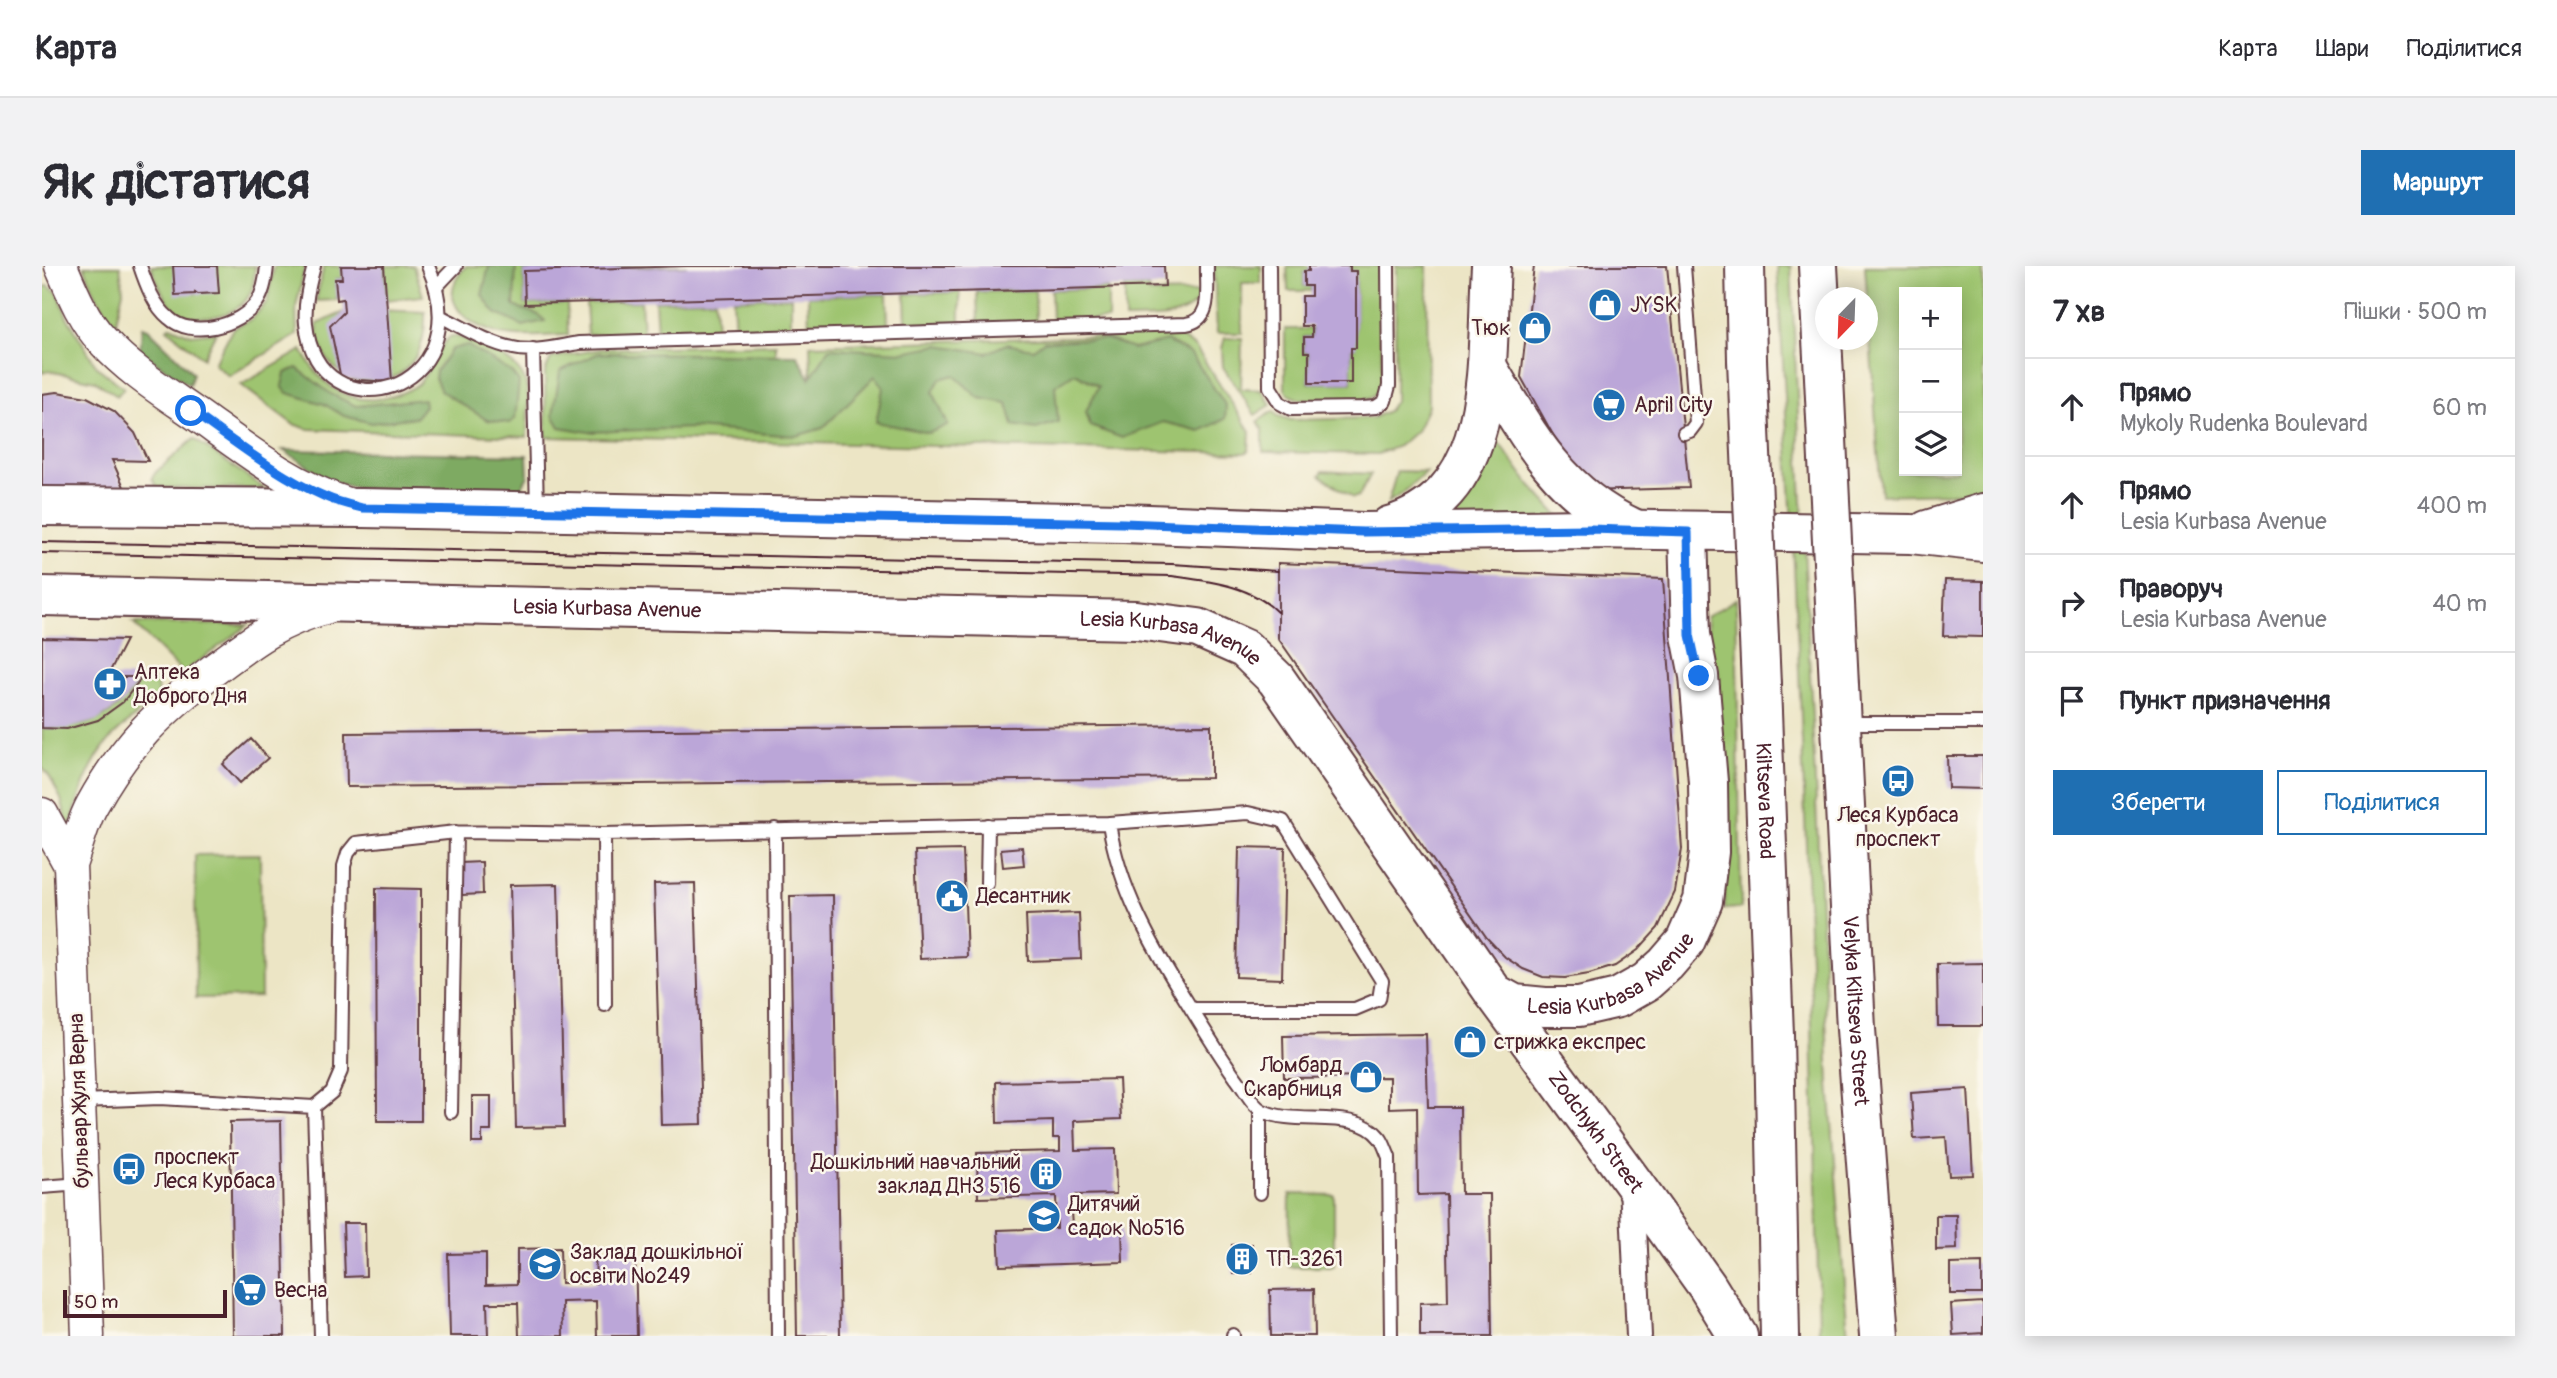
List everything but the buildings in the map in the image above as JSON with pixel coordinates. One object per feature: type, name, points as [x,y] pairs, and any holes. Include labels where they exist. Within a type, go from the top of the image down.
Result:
[{"type":"main road","points":[[1354,532],[1399,523],[1419,514],[1437,502],[1457,476],[1474,442],[1486,378],[1491,266]]},
{"type":"main road","name":"Kiltseva Road","points":[[1745,266],[1773,1021],[1780,1336]]},
{"type":"main road","name":"Velyka Kiltseva Street","points":[[1818,266],[1856,1029],[1879,1336]]},
{"type":"main road","points":[[1486,378],[1536,436],[1571,488],[1604,513],[1642,531]]},
{"type":"main road","points":[[1486,378],[1492,412],[1505,435],[1542,488],[1562,509],[1590,529]]},
{"type":"main road","points":[[42,506],[362,508],[1123,523],[1354,532],[1590,529],[1911,534],[1983,542]]},
{"type":"main road","points":[[1911,534],[1983,513]]},
{"type":"main road","name":"Lesia Kurbasa Avenue","points":[[42,596],[1136,620],[1198,628],[1245,649],[1276,679],[1494,993],[1514,1003],[1579,1007],[1618,998],[1646,982],[1685,942],[1703,901],[1709,852],[1708,782],[1699,676],[1690,635],[1688,532]]},
{"type":"main road","name":"Zodchykh Street","points":[[1494,993],[1632,1181]]},
{"type":"main road","points":[[1632,1181],[1707,1286],[1738,1336]]},
{"type":"street","points":[[61,266],[77,303],[100,338],[126,364],[262,461],[302,486],[327,498],[362,508]]},
{"type":"street","name":"бульвар Жуля Верна","points":[[88,1336],[70,865],[91,807],[129,747],[150,723],[176,699],[253,639],[294,616],[346,602]]},
{"type":"street","name":"бульвар Жуля Верна","points":[[42,814],[70,865]]},
{"type":"street","name":"Zodchykh Street","points":[[1632,1181],[1639,1336]]},
{"type":"lane","points":[[140,266],[150,292],[169,318],[188,328],[203,328],[225,324],[247,313],[263,291],[267,266]]},
{"type":"lane","points":[[314,266],[306,304],[308,336],[317,359],[343,384],[365,391],[382,391],[413,377],[434,346],[442,317],[437,286],[428,266]]},
{"type":"lane","points":[[437,286],[456,266]]},
{"type":"lane","points":[[442,317],[513,349],[579,343],[1193,323],[1202,316],[1207,306],[1207,266]]},
{"type":"lane","points":[[1269,266],[1270,387],[1280,403],[1291,409],[1376,407],[1385,401],[1389,386],[1388,266]]},
{"type":"lane","points":[[1684,266],[1696,423],[1684,433]]},
{"type":"lane","points":[[533,349],[537,512]]},
{"type":"lane","points":[[1841,723],[1983,723]]},
{"type":"lane","points":[[79,1101],[160,1098],[314,1107],[332,1092],[341,1071],[344,866],[348,853],[356,843],[456,832],[604,834],[1109,823],[1248,813],[1283,821],[1382,981],[1379,999],[1355,1009],[1191,1009]]},
{"type":"lane","points":[[1109,823],[1112,845],[1131,902],[1149,942],[1211,1045],[1260,1110],[1279,1117],[1358,1123],[1379,1137],[1389,1157],[1391,1336]]},
{"type":"lane","points":[[987,884],[988,825]]},
{"type":"lane","points":[[775,829],[778,1336]]},
{"type":"lane","points":[[451,1112],[456,832]]},
{"type":"lane","points":[[604,834],[605,1005]]},
{"type":"lane","points":[[314,1107],[321,1336]]},
{"type":"lane","points":[[1260,1110],[1260,1193]]},
{"type":"lane","points":[[42,1187],[82,1184]]},
{"type":"green space","points":[[84,266],[120,266],[123,291],[115,326],[95,293]]},
{"type":"green space","points":[[151,266],[173,266],[195,294],[217,266],[255,266],[251,290],[242,304],[226,313],[206,318],[187,316],[174,308],[162,291]]},
{"type":"green space","points":[[274,266],[305,266],[296,307],[297,335],[229,376],[214,364],[233,328],[252,319],[267,302]]},
{"type":"green space","points":[[324,266],[341,266],[342,279],[336,279],[337,300],[316,301]]},
{"type":"green space","points":[[384,266],[414,266],[423,296],[386,300]]},
{"type":"green space","points":[[466,266],[687,266],[524,271],[525,304],[567,303],[568,335],[522,336],[504,335],[484,328],[457,307],[453,288]]},
{"type":"green space","points":[[489,266],[516,266],[514,306],[539,315],[545,321],[523,326],[495,313],[482,295]]},
{"type":"green space","points":[[1214,266],[1261,266],[1261,283],[1242,283],[1242,333],[1217,333]]},
{"type":"green space","points":[[1287,266],[1309,266],[1309,271],[1304,272],[1304,286],[1311,286],[1311,291],[1288,291]]},
{"type":"green space","points":[[1350,266],[1381,266],[1380,390],[1369,399],[1302,400],[1285,389],[1285,329],[1312,329],[1312,337],[1304,337],[1304,352],[1309,352],[1309,383],[1351,383],[1351,348],[1355,348],[1356,271],[1350,271]]},
{"type":"green space","points":[[1396,266],[1427,266],[1428,406],[1417,430],[1399,446],[1378,454],[1263,452],[1263,430],[1258,421],[1274,411],[1278,416],[1291,420],[1373,418],[1388,411],[1395,401]]},
{"type":"green space","points":[[1777,266],[1791,266],[1829,1082],[1848,1336],[1819,1336],[1804,801]]},
{"type":"green space","points":[[1865,266],[1983,266],[1983,492],[1881,495],[1871,350],[1878,350],[1878,287],[1866,287]]},
{"type":"green space","points":[[48,286],[58,293],[67,317],[97,367],[124,388],[117,396],[95,381],[49,371],[42,373],[42,287]]},
{"type":"green space","points":[[1125,287],[1148,287],[1149,293],[1199,292],[1196,303],[1172,316],[1125,319]]},
{"type":"green space","points":[[1108,288],[1108,319],[1052,321],[1051,290]]},
{"type":"green space","points":[[1035,290],[1036,321],[978,323],[977,292]]},
{"type":"green space","points":[[960,292],[960,324],[906,326],[905,294]]},
{"type":"green space","points":[[887,294],[888,326],[809,328],[808,296]]},
{"type":"green space","points":[[791,297],[791,330],[735,332],[733,299]]},
{"type":"green space","points":[[715,299],[717,332],[657,333],[655,301]]},
{"type":"green space","points":[[641,301],[643,334],[588,335],[586,303]]},
{"type":"green space","points":[[361,305],[376,310],[425,312],[422,342],[410,364],[393,377],[373,382],[353,379],[335,369],[322,350],[317,324]]},
{"type":"green space","points":[[170,326],[191,335],[216,332],[203,358],[167,329]]},
{"type":"green space","points":[[142,327],[148,329],[193,374],[189,385],[140,351]]},
{"type":"green space","points":[[1178,335],[1196,348],[1250,431],[1249,450],[1245,453],[546,437],[545,372],[551,358],[601,349],[776,344],[776,361],[812,395],[810,345]]},
{"type":"green space","points":[[451,336],[470,341],[503,357],[522,374],[528,395],[527,437],[308,429],[293,424],[241,385],[302,350],[318,374],[338,391],[363,399],[393,396],[418,384],[441,346]]},
{"type":"green space","points":[[1225,338],[1242,338],[1241,389],[1262,390],[1271,405],[1255,415],[1223,367],[1222,348]]},
{"type":"green space","points":[[1107,339],[1133,349],[1167,341],[1191,354],[1226,406],[1225,419],[1200,431],[1163,422],[1122,438],[1090,426],[1086,411],[1099,386],[1075,373],[1055,386],[1058,422],[1036,429],[1013,425],[1007,403],[979,398],[954,375],[940,379],[933,392],[948,425],[929,433],[876,422],[883,388],[875,376],[823,428],[796,436],[693,428],[589,432],[560,427],[553,415],[560,371],[599,353],[797,355],[810,378],[830,348],[903,352],[939,345],[987,353],[1006,344],[1033,349],[1044,341]]},
{"type":"green space","points":[[467,345],[511,372],[519,382],[515,419],[509,423],[487,420],[441,391],[435,378],[436,371],[452,349]]},
{"type":"green space","points":[[297,368],[331,394],[356,406],[424,399],[425,406],[416,417],[372,423],[344,416],[324,404],[287,393],[282,386],[285,373]]},
{"type":"green space","points":[[194,439],[265,489],[157,488],[152,478],[156,472]]},
{"type":"green space","points":[[1496,439],[1531,486],[1562,520],[1433,521],[1484,463]]},
{"type":"green space","points":[[283,450],[527,455],[528,476],[520,490],[351,487],[331,481]]},
{"type":"green space","points":[[1323,471],[1371,474],[1359,496],[1353,498],[1320,475]]},
{"type":"green space","points":[[1397,471],[1426,472],[1402,494],[1388,502]]},
{"type":"green space","points":[[1736,599],[1741,908],[1725,909],[1722,812],[1706,617]]},
{"type":"green space","points":[[133,623],[248,625],[183,673]]},
{"type":"green space","points":[[149,675],[157,683],[158,697],[117,732],[96,758],[85,781],[69,831],[61,799],[42,767],[42,728],[76,726],[98,719],[117,707],[139,682]]},
{"type":"green space","points":[[260,854],[261,997],[196,998],[195,855]]},
{"type":"green space","points":[[1290,1194],[1334,1195],[1334,1267],[1289,1267]]},
{"type":"tram line","points":[[42,542],[1172,564],[1278,571]]},
{"type":"tram line","points":[[42,553],[1172,576],[1214,582],[1241,590],[1277,612]]},
{"type":"place","name":"JYSK","points":[[1605,305]]},
{"type":"place","name":"Тюк","points":[[1535,328]]},
{"type":"place","name":"April City","points":[[1609,405]]},
{"type":"place","name":"Аптека Доброго Дня","points":[[110,684]]},
{"type":"place","name":"Леся Курбаса проспект","points":[[1898,781]]},
{"type":"place","name":"Десантник","points":[[952,896]]},
{"type":"place","name":"стрижка експрес","points":[[1470,1042]]},
{"type":"place","name":"Ломбард Скарбниця","points":[[1366,1077]]},
{"type":"place","name":"проспект Леся Курбаса","points":[[129,1169]]},
{"type":"place","name":"Дошкільний навчальний заклад ДНЗ 516","points":[[1046,1174]]},
{"type":"place","name":"Дитячий садок №516","points":[[1044,1216]]},
{"type":"place","name":"ТП-3261","points":[[1242,1259]]},
{"type":"place","name":"Заклад дошкільної освіти №249","points":[[545,1264]]},
{"type":"place","name":"Весна","points":[[250,1290]]},
{"type":"route","points":[[191,411],[302,486],[327,498],[362,508],[1123,523],[1363,532],[1590,529],[1688,532],[1690,635],[1699,676]]}]
